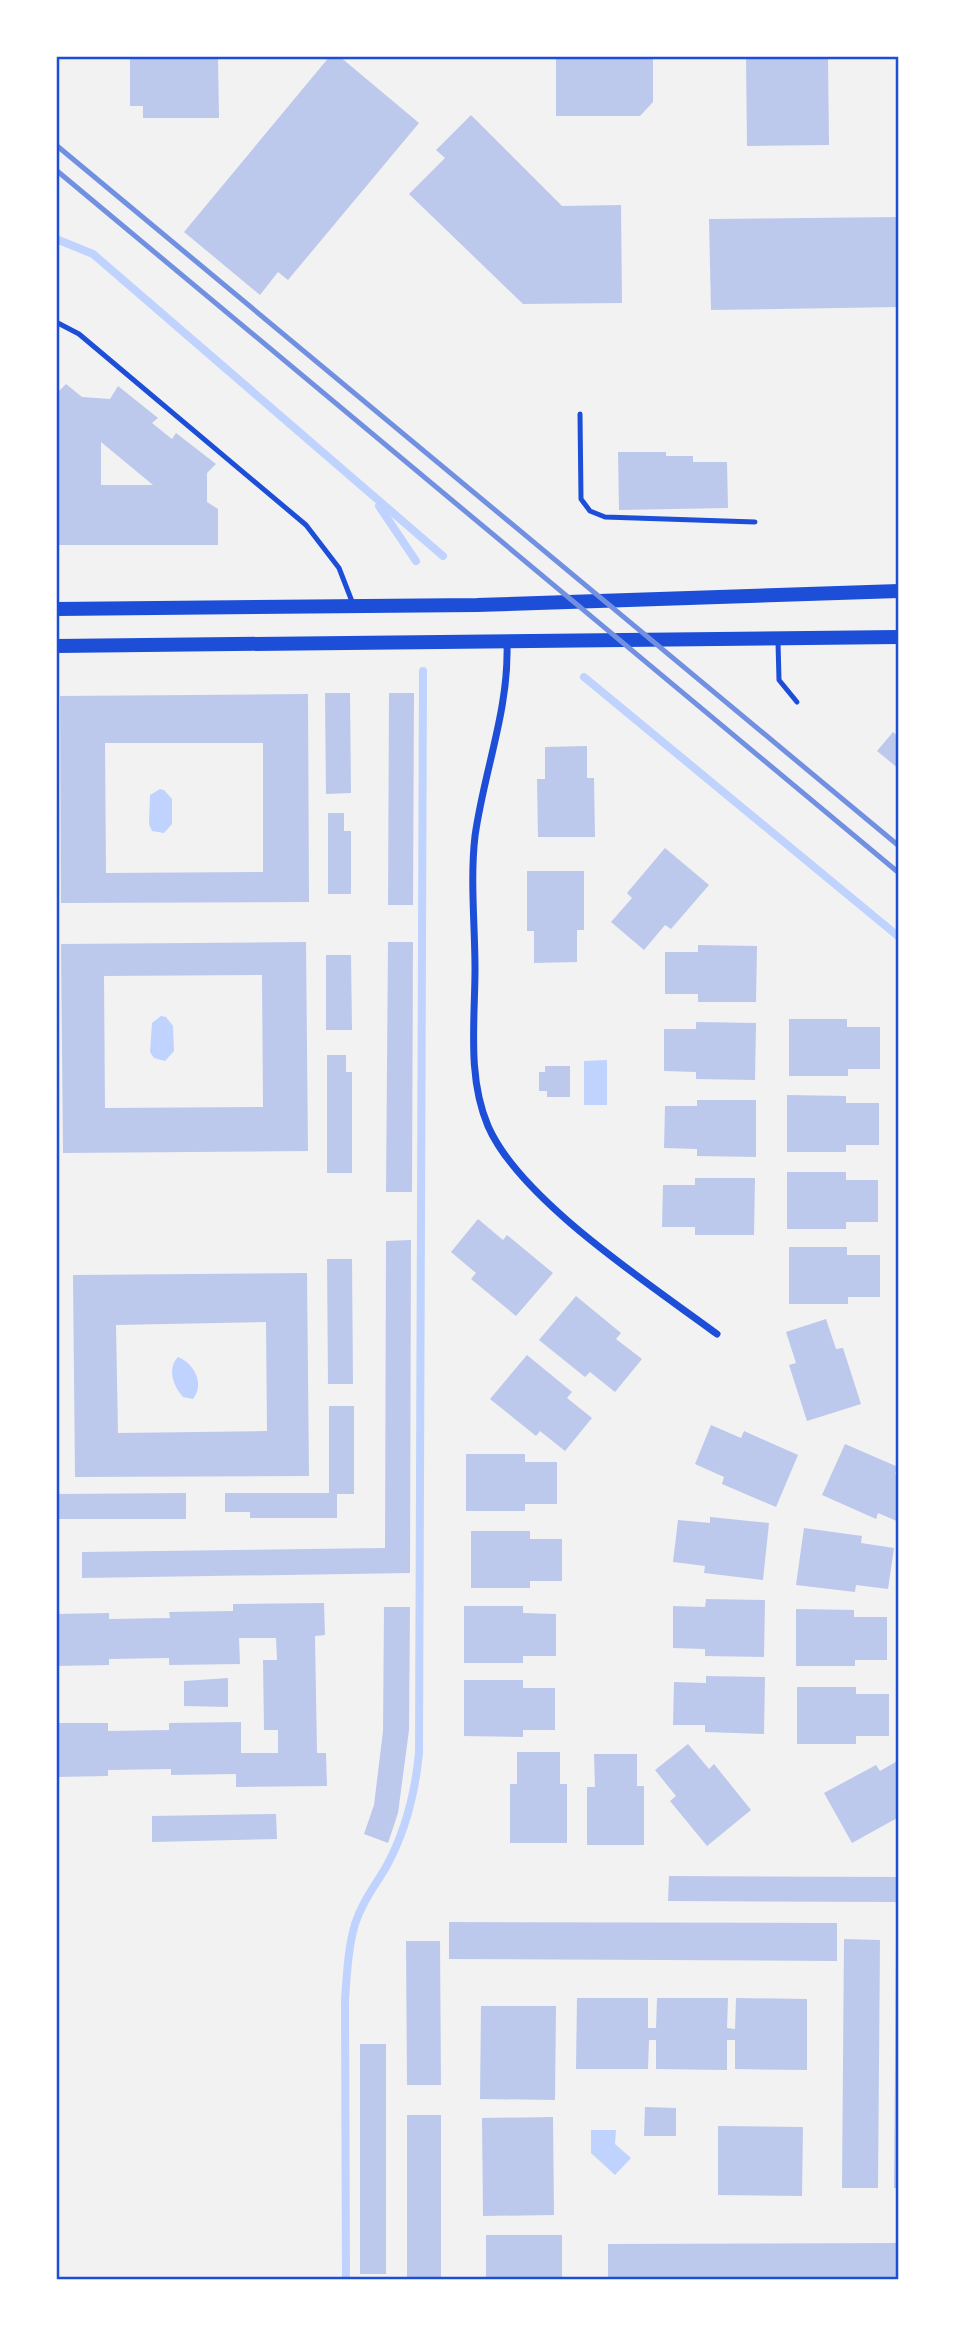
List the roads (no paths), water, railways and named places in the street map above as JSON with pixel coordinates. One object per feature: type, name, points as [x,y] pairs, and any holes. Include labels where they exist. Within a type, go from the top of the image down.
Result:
[{"type":"main road","points":[[56,608],[477,605],[899,591]]},
{"type":"main road","points":[[56,646],[507,644],[618,639],[899,637]]},
{"type":"street","points":[[507,644],[504,698],[475,837],[474,1076],[488,1125],[510,1161],[541,1194],[597,1245],[717,1334]]},
{"type":"lane","points":[[56,322],[79,334],[306,525],[339,568],[353,604]]},
{"type":"lane","points":[[580,414],[581,499],[590,511],[605,517],[755,522]]},
{"type":"lane","points":[[778,639],[779,680],[797,702]]},
{"type":"water","points":[[160,789],[172,799],[172,824],[164,833],[152,831],[149,824],[150,795]]},
{"type":"water","points":[[161,1016],[166,1017],[173,1026],[174,1051],[165,1061],[154,1058],[150,1052],[152,1023]]},
{"type":"water","points":[[607,1060],[607,1105],[584,1105],[584,1061]]},
{"type":"water","points":[[178,1357],[189,1364],[196,1375],[198,1387],[193,1399],[183,1397],[176,1388],[172,1372]]},
{"type":"water","points":[[591,2130],[616,2130],[615,2144],[631,2158],[615,2175],[591,2153]]},
{"type":"waterway","points":[[56,239],[93,254],[443,556]]},
{"type":"waterway","points":[[379,506],[416,561]]},
{"type":"waterway","points":[[346,2280],[345,1999],[349,1952],[358,1916],[386,1867],[404,1826],[412,1798],[419,1753],[423,671]]},
{"type":"waterway","points":[[584,677],[899,937]]},
{"type":"railway","points":[[56,145],[899,846]]},
{"type":"railway","points":[[56,170],[899,873]]}]
